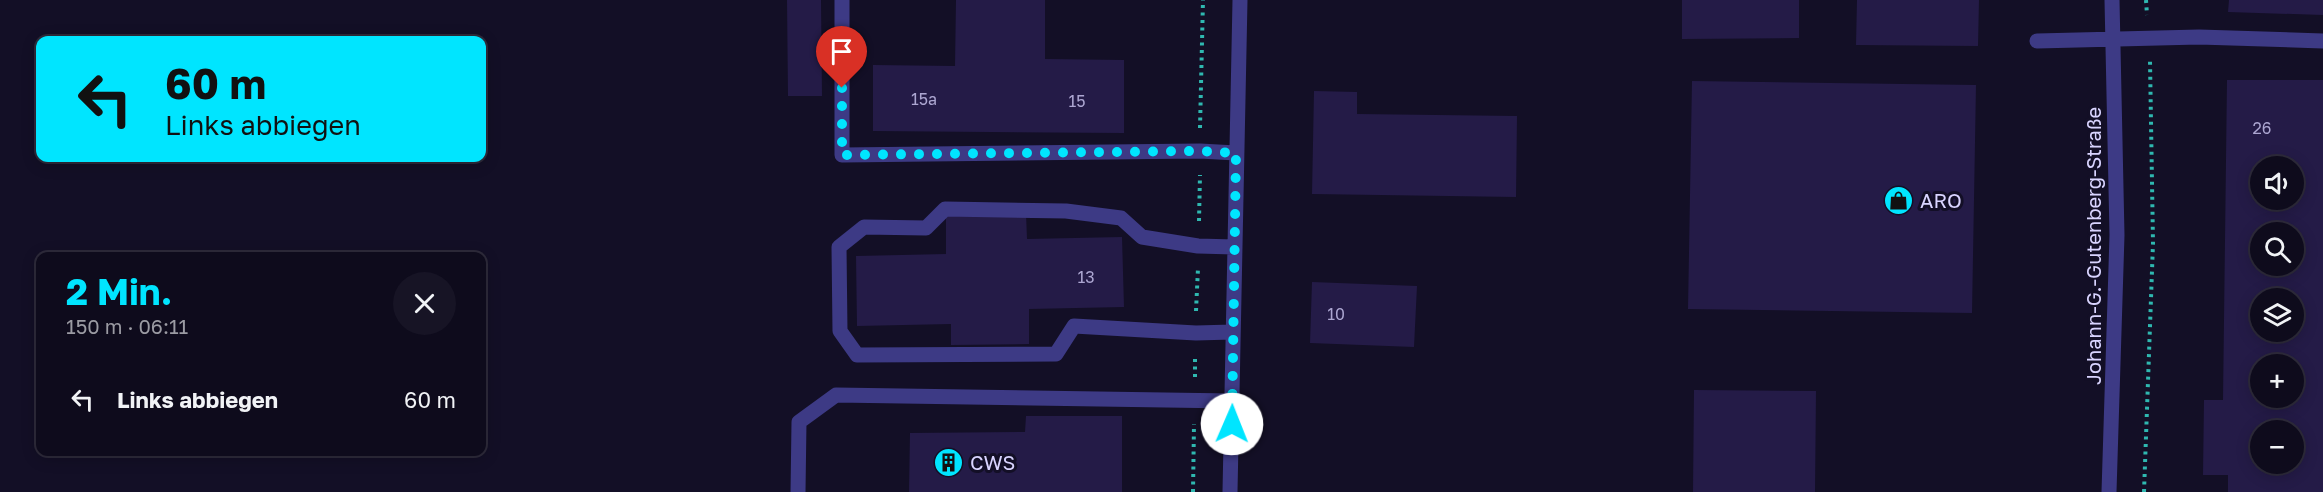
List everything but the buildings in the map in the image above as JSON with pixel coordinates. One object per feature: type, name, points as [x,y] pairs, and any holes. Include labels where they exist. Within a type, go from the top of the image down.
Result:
[{"type":"street","points":[[842,0],[842,155],[1200,151],[1236,153]]},
{"type":"street","points":[[1230,492],[1240,0]]},
{"type":"street","name":"Johann-G.-Gutenberg-Straße","points":[[2109,492],[2117,235],[2112,0]]},
{"type":"street","points":[[2037,41],[2199,37],[2323,41]]},
{"type":"street","points":[[1232,332],[1196,333],[1074,326],[1056,354],[857,355],[840,331],[839,247],[864,227],[926,228],[945,208],[1066,211],[1121,218],[1142,237],[1198,246],[1234,247]]},
{"type":"street","points":[[798,492],[799,422],[836,395],[1232,401]]},
{"type":"path","points":[[2144,492],[2153,243],[2152,121],[2146,0]]},
{"type":"place","name":"ARO","points":[[1899,200]]},
{"type":"place","name":"CWS","points":[[949,462]]},
{"type":"route","points":[[842,88],[842,155],[1200,151],[1236,153],[1232,424]]}]
